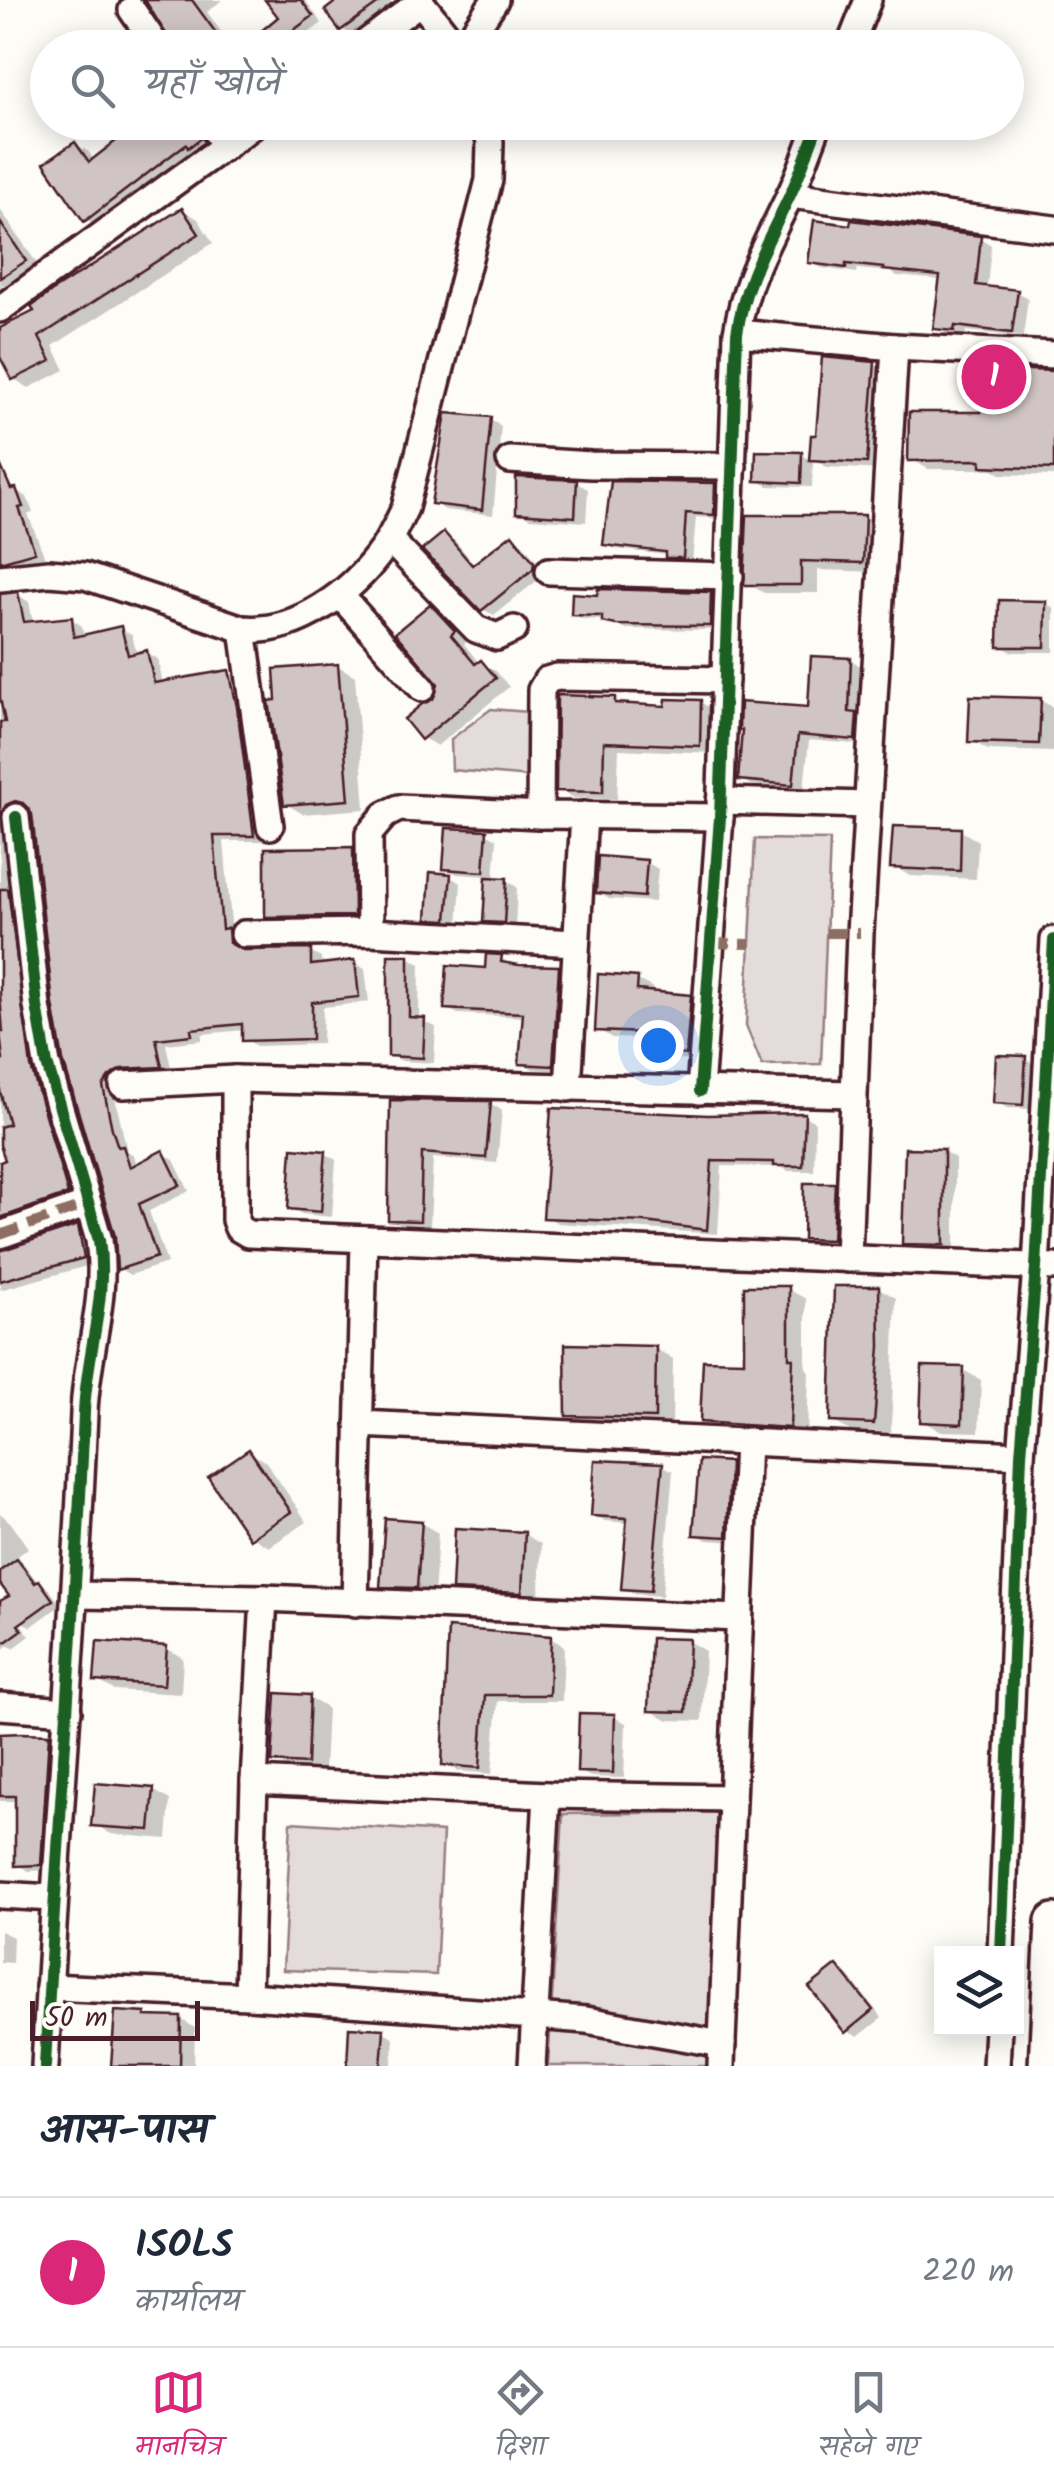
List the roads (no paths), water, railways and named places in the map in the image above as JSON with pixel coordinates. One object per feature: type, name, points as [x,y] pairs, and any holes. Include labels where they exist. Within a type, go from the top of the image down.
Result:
[{"type":"main road","points":[[1047,2066],[1054,1922]]},
{"type":"street","points":[[474,30],[495,0]]},
{"type":"street","points":[[856,30],[868,0]]},
{"type":"street","points":[[382,30],[419,1],[442,30]]},
{"type":"street","points":[[132,10],[146,30]]},
{"type":"street","points":[[222,140],[226,146]]},
{"type":"street","points":[[0,309],[234,140]]},
{"type":"street","points":[[0,578],[49,573],[85,576],[243,629],[266,631],[296,620],[340,595],[383,549],[405,508],[488,180],[490,140]]},
{"type":"street","points":[[700,1091],[720,809],[737,333],[742,298],[812,140]]},
{"type":"street","points":[[790,195],[1054,229]]},
{"type":"street","points":[[737,333],[896,348],[1054,355]]},
{"type":"street","points":[[848,1259],[867,805],[896,348]]},
{"type":"street","points":[[510,460],[590,466],[732,466]]},
{"type":"street","points":[[389,538],[476,629],[497,637],[514,629]]},
{"type":"street","points":[[550,571],[730,576]]},
{"type":"street","points":[[340,595],[422,688]]},
{"type":"street","points":[[243,629],[270,826]]},
{"type":"street","points":[[540,816],[541,690],[547,680],[725,680]]},
{"type":"street","points":[[370,932],[369,834],[385,815],[400,808],[584,816],[867,805]]},
{"type":"street","points":[[16,816],[47,1064],[99,1240],[103,1289],[84,1401],[76,1595],[53,1898],[45,2066]]},
{"type":"street","points":[[568,1088],[584,816]]},
{"type":"street","points":[[244,934],[370,932],[575,943]]},
{"type":"street","points":[[1000,1946],[1021,1455],[1045,1267],[1054,940]]},
{"type":"street","points":[[123,1085],[236,1078],[853,1094]]},
{"type":"street","points":[[236,1078],[235,1220],[238,1228],[257,1236],[1045,1267]]},
{"type":"street","points":[[0,1235],[88,1204]]},
{"type":"street","points":[[356,1604],[364,1240]]},
{"type":"street","points":[[359,1424],[1021,1455]]},
{"type":"street","points":[[49,1988],[248,1996],[586,2020],[721,2055],[747,1441]]},
{"type":"street","points":[[76,1595],[264,1598],[739,1618]]},
{"type":"street","points":[[248,1996],[264,1598]]},
{"type":"street","points":[[0,1706],[68,1711]]},
{"type":"street","points":[[254,1781],[547,1795],[732,1798]]},
{"type":"street","points":[[532,2066],[547,1795]]},
{"type":"street","points":[[0,1895],[53,1898]]},
{"type":"street","points":[[996,2066],[998,2036]]},
{"type":"place","name":"ISOLS","points":[[994,377]]}]
